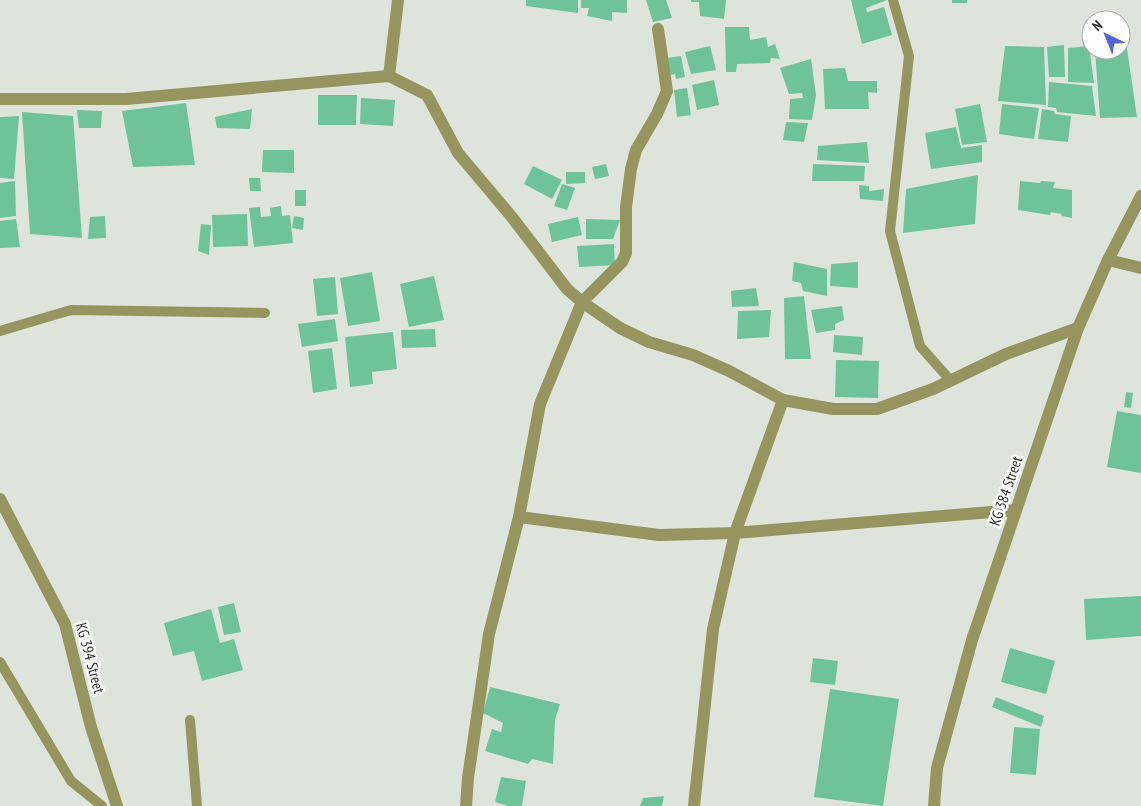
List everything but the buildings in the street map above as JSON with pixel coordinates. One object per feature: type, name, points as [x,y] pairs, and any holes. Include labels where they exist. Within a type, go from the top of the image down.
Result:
[{"type":"street","points":[[389,76],[398,0]]},
{"type":"street","points":[[466,806],[468,778],[489,634],[520,516],[540,404],[582,302],[622,262],[626,253],[626,207],[631,169],[636,150],[657,114],[667,91],[658,29]]},
{"type":"street","points":[[0,99],[126,99],[389,76],[427,95],[458,153],[511,216],[567,289],[582,302],[620,328],[642,339],[694,355],[729,371],[782,400],[833,409],[877,410],[933,389],[1006,354],[1078,328]]},
{"type":"street","name":"KG 384 Street","points":[[934,806],[937,768],[972,640],[1016,510],[1078,328],[1108,260],[1141,196]]},
{"type":"street","points":[[1108,260],[1141,268]]},
{"type":"street","points":[[694,806],[713,629],[735,533],[782,400]]},
{"type":"street","name":"KG 394 Street","points":[[0,499],[65,624],[91,727],[117,806]]},
{"type":"street","points":[[520,516],[659,534],[735,533],[1016,510]]},
{"type":"lane","points":[[892,0],[910,56],[890,231],[920,346],[951,381]]},
{"type":"lane","points":[[0,331],[71,310],[264,313]]},
{"type":"lane","points":[[0,662],[71,781],[102,806]]},
{"type":"lane","points":[[190,720],[197,806]]}]
